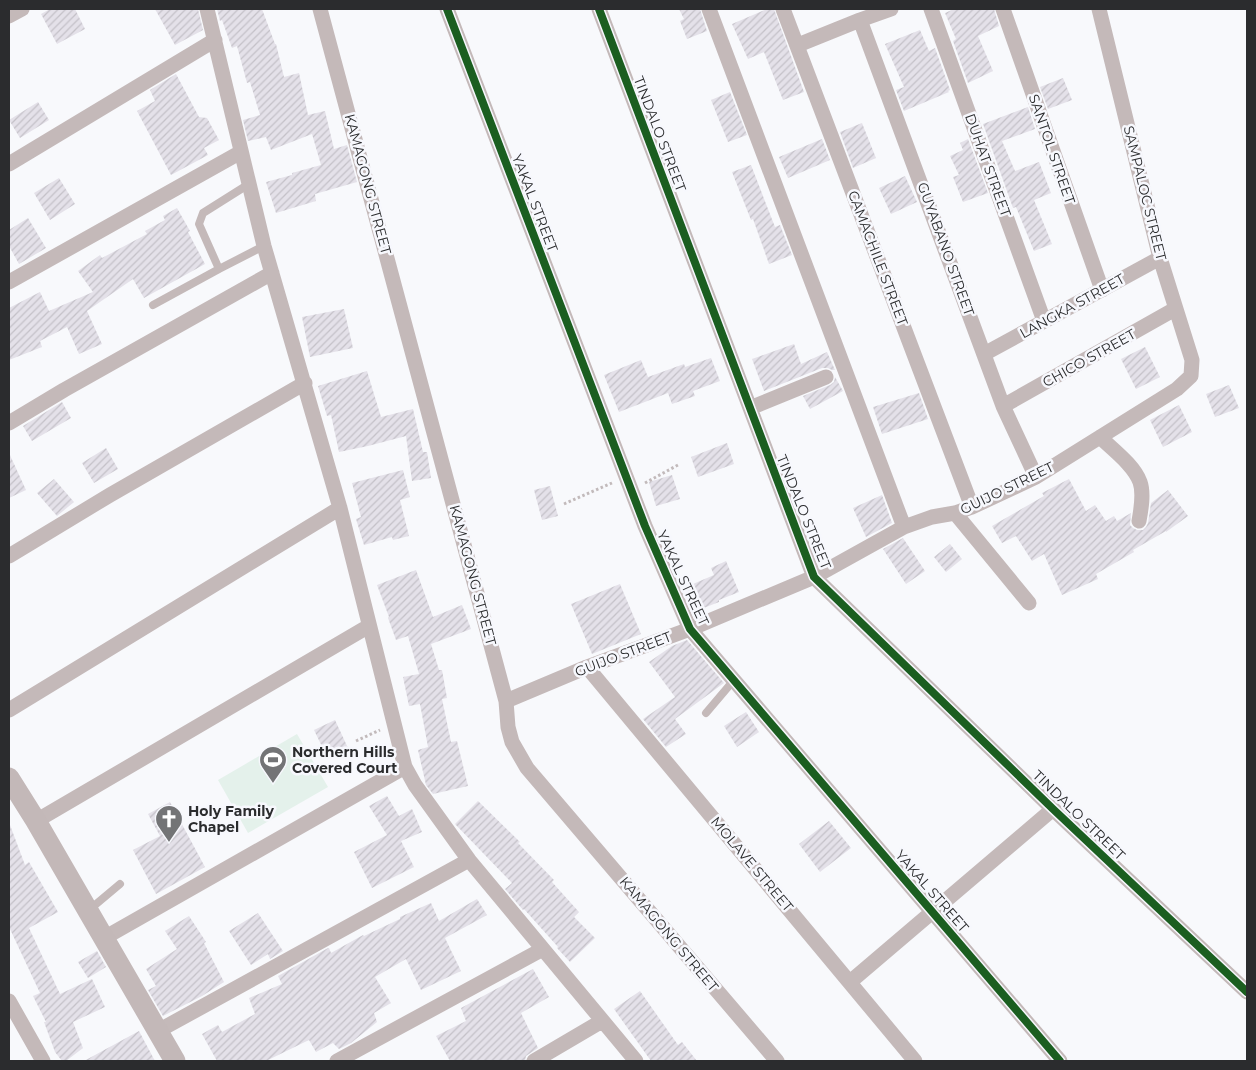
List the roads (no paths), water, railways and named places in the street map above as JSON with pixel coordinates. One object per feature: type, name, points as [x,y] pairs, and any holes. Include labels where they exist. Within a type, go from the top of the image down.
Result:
[{"type":"street","points":[[9,16],[22,9]]},
{"type":"street","points":[[207,9],[264,246],[340,508],[405,767],[415,785],[469,860],[636,1061]]},
{"type":"street","name":"KAMAGONG STREET","points":[[320,9],[506,701],[508,726],[512,742],[527,768],[777,1061]]},
{"type":"street","name":"YAKAL STREET","points":[[447,9],[644,526],[690,628],[1060,1061]]},
{"type":"street","name":"TINDALO STREET","points":[[599,9],[814,577],[1247,992]]},
{"type":"street","points":[[709,9],[904,528]]},
{"type":"street","name":"CAMACHILE STREET","points":[[783,9],[972,507]]},
{"type":"street","points":[[798,46],[891,9]]},
{"type":"street","name":"DUHAT STREET","points":[[931,9],[1044,321]]},
{"type":"street","name":"SANTOL STREET","points":[[1003,9],[1102,290]]},
{"type":"street","name":"SAMPALOC STREET","points":[[1099,9],[1160,258],[1192,360],[1191,376]]},
{"type":"street","name":"GUYABANO STREET","points":[[860,20],[1003,406],[1036,477]]},
{"type":"street","points":[[9,164],[215,40]]},
{"type":"street","points":[[9,282],[241,152]]},
{"type":"street","name":"LANGKA STREET","points":[[984,354],[1160,258]]},
{"type":"street","points":[[9,423],[272,272]]},
{"type":"street","name":"CHICO STREET","points":[[1003,406],[1175,309]]},
{"type":"street","name":"GUIJO STREET","points":[[506,701],[814,577],[904,528],[932,517],[955,513],[972,507],[1036,477],[1177,389],[1191,376]]},
{"type":"street","points":[[750,408],[826,377]]},
{"type":"street","points":[[9,556],[110,495],[305,383]]},
{"type":"street","points":[[1100,437],[1133,469],[1140,482],[1142,504],[1138,521]]},
{"type":"street","points":[[9,710],[340,508]]},
{"type":"street","points":[[955,513],[1029,604]]},
{"type":"street","points":[[36,821],[369,626]]},
{"type":"street","name":"MOLAVE STREET","points":[[587,667],[916,1061]]},
{"type":"street","points":[[104,938],[405,767]]},
{"type":"street","points":[[9,778],[36,821],[175,1061]]},
{"type":"street","points":[[850,982],[1054,808]]},
{"type":"street","points":[[158,1031],[469,860]]},
{"type":"street","points":[[337,1061],[543,949]]},
{"type":"street","points":[[9,1000],[44,1061]]},
{"type":"street","points":[[534,1061],[602,1021]]},
{"type":"lane","points":[[219,269],[199,224],[203,213],[249,184]]},
{"type":"lane","points":[[153,305],[264,246]]},
{"type":"lane","points":[[706,713],[734,680]]},
{"type":"lane","points":[[88,910],[120,884]]},
{"type":"place","name":"Northern Hills Covered Court","points":[[273,784]]},
{"type":"place","name":"Holy Family Chapel","points":[[169,843]]}]
